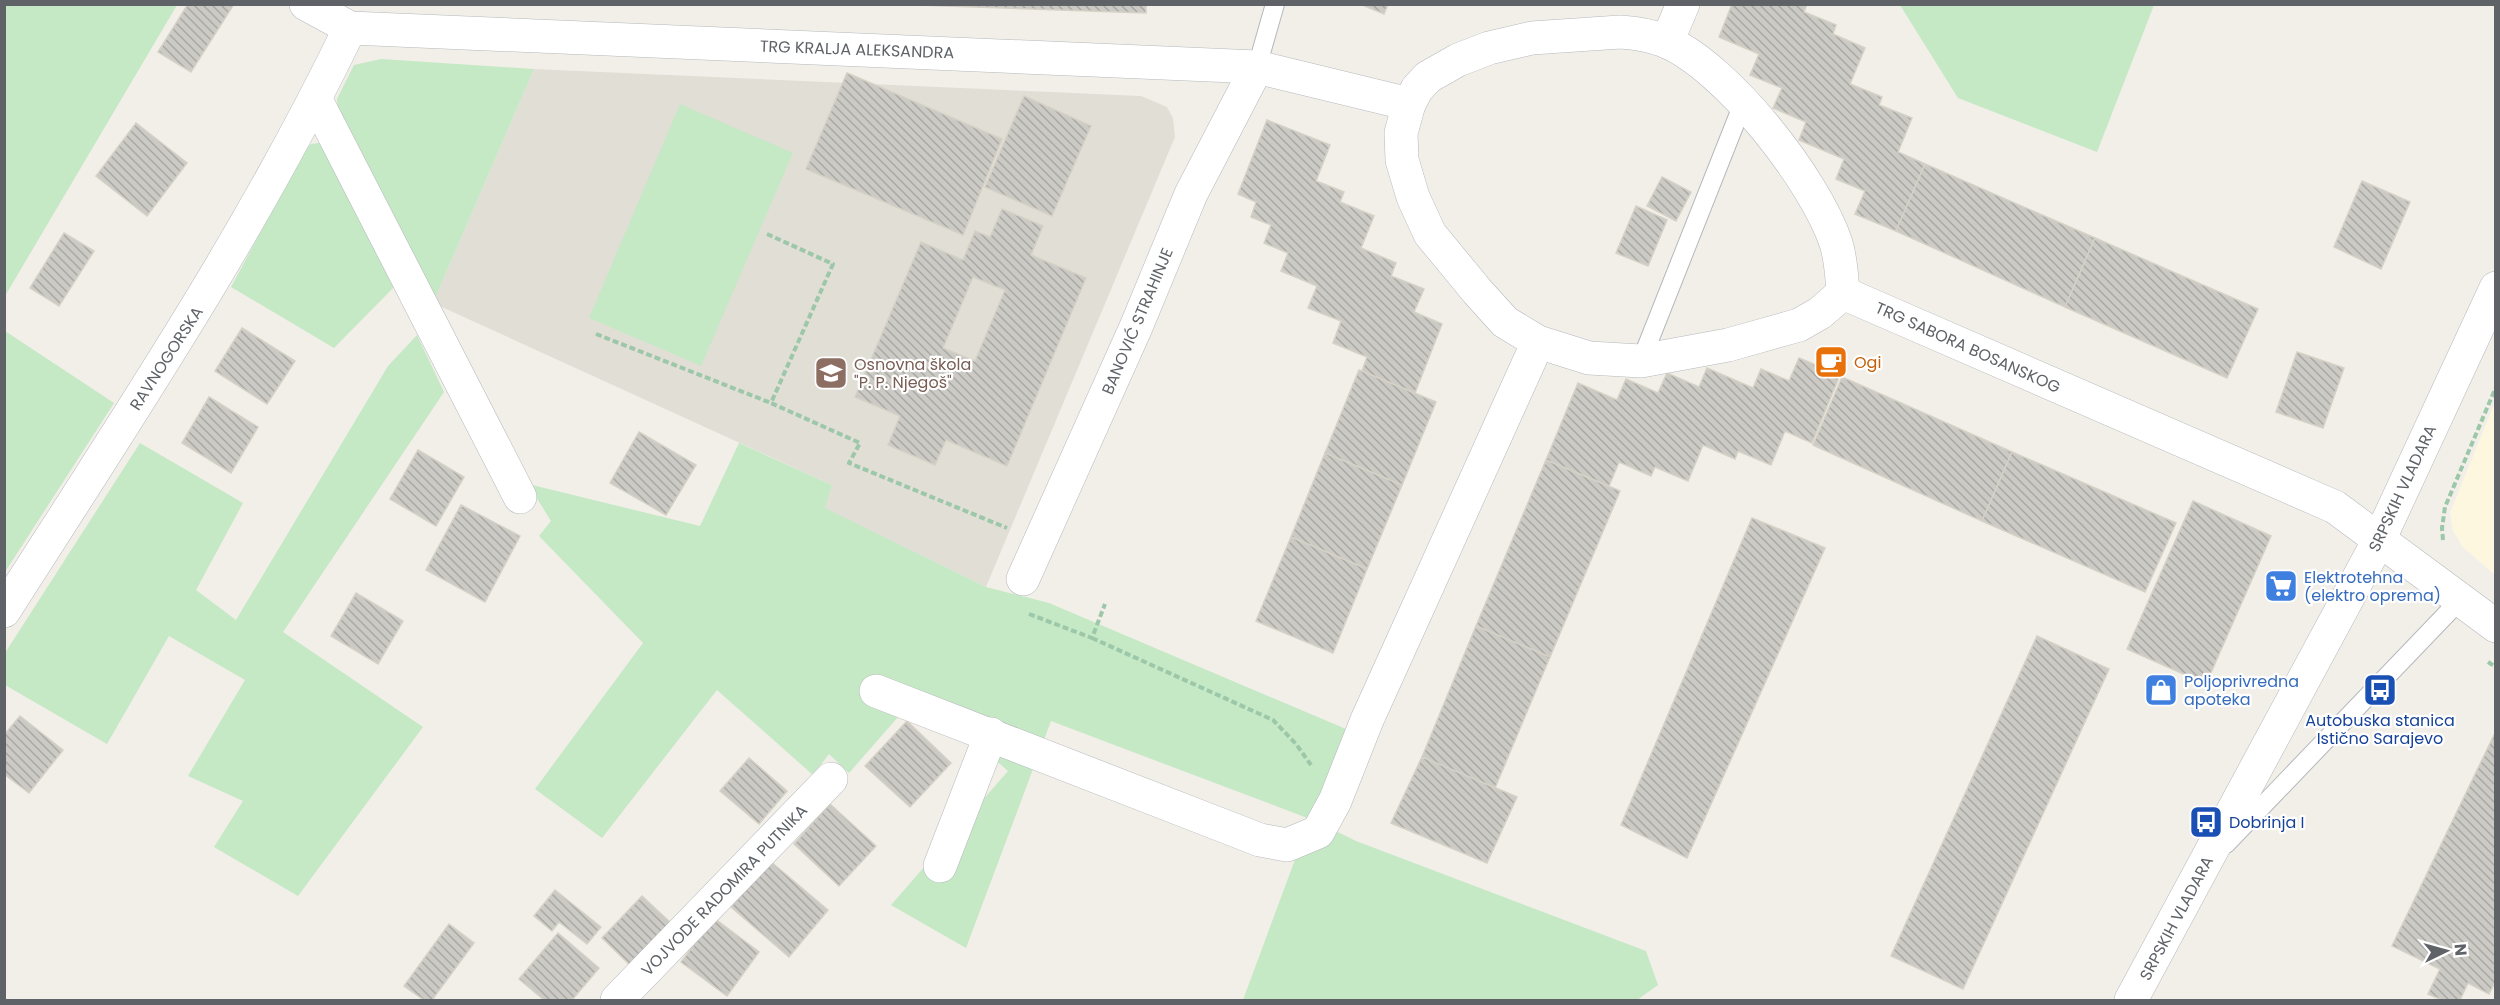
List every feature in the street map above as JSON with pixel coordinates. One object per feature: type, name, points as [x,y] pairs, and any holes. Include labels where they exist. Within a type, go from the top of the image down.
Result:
[{"type":"street","name":"TRG KRALJA ALEKSANDRA","points":[[306,4],[350,28],[1257,67],[1409,104]]},
{"type":"street","points":[[1667,42],[1683,4]]},
{"type":"street","name":"RAVNOGORSKA","points":[[4,611],[205,297],[316,100],[350,28]]},
{"type":"street","points":[[1620,32],[1644,34],[1667,42],[1705,66],[1744,101],[1809,188],[1823,213],[1836,244],[1843,293],[1820,313],[1798,325],[1728,345],[1641,362],[1589,358],[1538,342],[1505,322],[1430,234],[1413,197],[1402,160],[1401,133],[1409,104],[1428,76],[1458,60],[1490,48],[1532,38],[1620,32]]},
{"type":"street","name":"BANOVIĆ STRAHINJE","points":[[1023,579],[1136,327],[1191,194],[1257,67]]},
{"type":"street","points":[[316,100],[520,497]]},
{"type":"street","name":"SRPSKIH VLADARA","points":[[2132,1000],[2379,540],[2496,288]]},
{"type":"street","name":"TRG SABORA BOSANSKOG","points":[[1843,293],[2335,507],[2496,626]]},
{"type":"street","points":[[876,691],[1260,840],[1287,845],[1318,832],[1335,801],[1367,720],[1538,342]]},
{"type":"street","points":[[940,866],[991,734]]},
{"type":"street","name":"VOJVODE RADOMIRA PUTNIKA","points":[[617,1000],[831,779]]},
{"type":"lane","points":[[1257,67],[1275,4]]},
{"type":"lane","points":[[1641,362],[1744,101]]},
{"type":"lane","points":[[2202,869],[2460,600]]},
{"type":"path","points":[[767,234],[833,264],[771,403]]},
{"type":"path","points":[[596,334],[771,403],[860,443],[849,463],[1040,541]]},
{"type":"path","points":[[2443,542],[2445,507],[2496,387]]},
{"type":"path","points":[[1023,579],[1013,609],[1092,638],[1273,720],[1296,744],[1335,801]]},
{"type":"path","points":[[1092,638],[1105,604]]},
{"type":"shaded area","name":"Osnovna škola \"P. P. Njegoš\"","points":[[534,69],[1141,96],[1167,107],[1173,118],[1175,137],[986,587],[824,508],[832,485],[433,303]]},
{"type":"shaded area","points":[[2495,402],[2496,575],[2463,547],[2453,531],[2450,513]]},
{"type":"green space","points":[[4,5],[177,5],[5,296]]},
{"type":"green space","points":[[1900,5],[2154,5],[2097,152],[1958,98]]},
{"type":"green space","points":[[381,59],[534,69],[433,303],[338,110],[337,99],[354,65]]},
{"type":"green space","points":[[680,104],[793,153],[701,366],[589,318]]},
{"type":"green space","points":[[318,143],[327,147],[397,284],[334,348],[231,287],[305,150],[311,144]]},
{"type":"green space","points":[[5,331],[114,403],[5,572]]},
{"type":"green space","points":[[417,335],[444,392],[283,632],[423,727],[298,896],[214,847],[243,801],[188,776],[245,680],[169,636],[107,744],[5,685],[5,653],[140,443],[243,503],[196,590],[236,620],[388,366]]},
{"type":"green space","points":[[739,443],[832,485],[825,508],[986,587],[1049,603],[1353,732],[1311,819],[1356,841],[1646,951],[1658,985],[1637,1000],[1243,1000],[1310,819],[1051,721],[966,948],[891,905],[1008,771],[919,693],[849,773],[829,754],[813,775],[717,690],[602,838],[535,789],[643,643],[539,536],[551,521],[528,484],[700,526]]},
{"type":"building","points":[[188,4],[234,4],[191,72],[158,52]]},
{"type":"building","points":[[888,4],[1146,4],[1146,13]]},
{"type":"building","points":[[1360,4],[1388,4],[1384,14]]},
{"type":"building","points":[[1732,4],[1807,4],[1804,12],[1836,25],[1833,34],[1865,48],[1850,84],[1882,97],[1879,105],[1912,118],[1898,152],[1925,164],[1896,231],[1855,214],[1865,191],[1836,179],[1844,159],[1799,140],[1806,122],[1773,108],[1782,88],[1750,75],[1759,54],[1719,37]]},
{"type":"building","points":[[847,73],[1002,139],[963,235],[806,169]]},
{"type":"building","points":[[1024,96],[1091,126],[1052,216],[985,187]]},
{"type":"building","points":[[1267,120],[1330,145],[1316,181],[1344,192],[1340,202],[1374,216],[1361,248],[1396,263],[1391,276],[1424,289],[1414,312],[1442,324],[1415,393],[1362,371],[1367,357],[1333,343],[1341,321],[1308,308],[1317,286],[1281,271],[1288,253],[1264,243],[1271,225],[1251,217],[1256,202],[1238,194]]},
{"type":"building","points":[[136,123],[187,163],[147,216],[96,176]]},
{"type":"building","points":[[1925,164],[2095,238],[2065,307],[1896,231]]},
{"type":"building","points":[[1662,177],[1691,192],[1676,221],[1647,206]]},
{"type":"building","points":[[2362,181],[2410,202],[2381,269],[2334,247]]},
{"type":"building","points":[[1636,206],[1667,220],[1648,266],[1616,253]]},
{"type":"building","name":"Osnovna škola \"P. P. Njegoš\"","points":[[1002,209],[1043,226],[1031,255],[1086,278],[1007,466],[946,440],[935,465],[888,445],[900,416],[855,397],[921,242],[963,260],[975,231],[990,237]],"holes":[[[973,277],[1005,290],[975,361],[943,348]]]},
{"type":"building","points":[[64,233],[94,251],[59,306],[30,288]]},
{"type":"building","points":[[2095,238],[2258,309],[2227,378],[2065,307]]},
{"type":"building","points":[[242,328],[295,361],[267,404],[215,371]]},
{"type":"building","points":[[2297,352],[2344,368],[2323,428],[2276,412]]},
{"type":"building","points":[[1799,358],[1840,375],[1812,443],[1785,431],[1771,465],[1738,451],[1735,459],[1703,445],[1688,481],[1655,467],[1651,476],[1619,462],[1609,486],[1546,460],[1578,383],[1617,400],[1626,379],[1658,393],[1667,373],[1699,387],[1707,368],[1753,388],[1761,369],[1789,381]]},
{"type":"building","points":[[1359,370],[1436,402],[1402,485],[1325,453]]},
{"type":"building","points":[[1842,377],[2012,452],[1982,521],[1813,445]]},
{"type":"building","points":[[209,397],[258,427],[231,473],[182,443]]},
{"type":"building","points":[[639,432],[696,465],[666,515],[610,483]]},
{"type":"building","points":[[418,450],[464,477],[436,526],[390,499]]},
{"type":"building","points":[[2012,452],[2176,523],[2145,592],[1982,521]]},
{"type":"building","points":[[1325,453],[1402,485],[1367,569],[1291,537]]},
{"type":"building","points":[[1546,460],[1620,491],[1550,657],[1476,626]]},
{"type":"building","points":[[2193,501],[2271,536],[2206,684],[2127,649]]},
{"type":"building","points":[[461,505],[520,536],[485,602],[426,570]]},
{"type":"building","points":[[1752,518],[1825,548],[1687,858],[1621,825]]},
{"type":"building","points":[[1291,537],[1367,569],[1333,653],[1256,621]]},
{"type":"building","points":[[356,593],[403,621],[378,664],[331,636]]},
{"type":"building","points":[[1476,626],[1550,657],[1495,788],[1422,757]]},
{"type":"building","points":[[2037,636],[2109,669],[1963,989],[1891,956]]},
{"type":"building","points":[[20,716],[63,750],[29,793],[4,774],[4,735]]},
{"type":"building","points":[[907,721],[951,763],[910,807],[865,766]]},
{"type":"building","points":[[2496,731],[2496,980],[2489,994],[2468,983],[2460,1000],[2442,1000],[2428,994],[2440,969],[2392,946]]},
{"type":"building","points":[[1422,757],[1517,797],[1487,863],[1391,823]]},
{"type":"building","points":[[749,758],[787,791],[759,824],[720,791]]},
{"type":"building","points":[[830,804],[876,846],[839,886],[794,844]]},
{"type":"building","points":[[770,861],[828,910],[789,957],[731,907]]},
{"type":"building","points":[[555,890],[601,927],[587,944],[559,922],[552,931],[534,916]]},
{"type":"building","points":[[642,896],[673,925],[632,967],[602,938]]},
{"type":"building","points":[[714,918],[759,952],[727,996],[681,962]]},
{"type":"building","points":[[449,924],[474,943],[432,1000],[424,1000],[404,986]]},
{"type":"building","points":[[558,933],[599,968],[572,1000],[544,1000],[519,979]]},
{"type":"place","name":"Ogi","points":[[1831,362]]},
{"type":"place","name":"Osnovna škola \"P. P. Njegoš\"","points":[[831,373]]},
{"type":"place","name":"Elektrotehna (elektro oprema)","points":[[2281,586]]},
{"type":"place","name":"Poljoprivredna apoteka","points":[[2161,690]]},
{"type":"place","name":"Autobuska stanica Istično Sarajevo","points":[[2380,690]]},
{"type":"place","name":"Dobrinja I","points":[[2206,822]]}]
